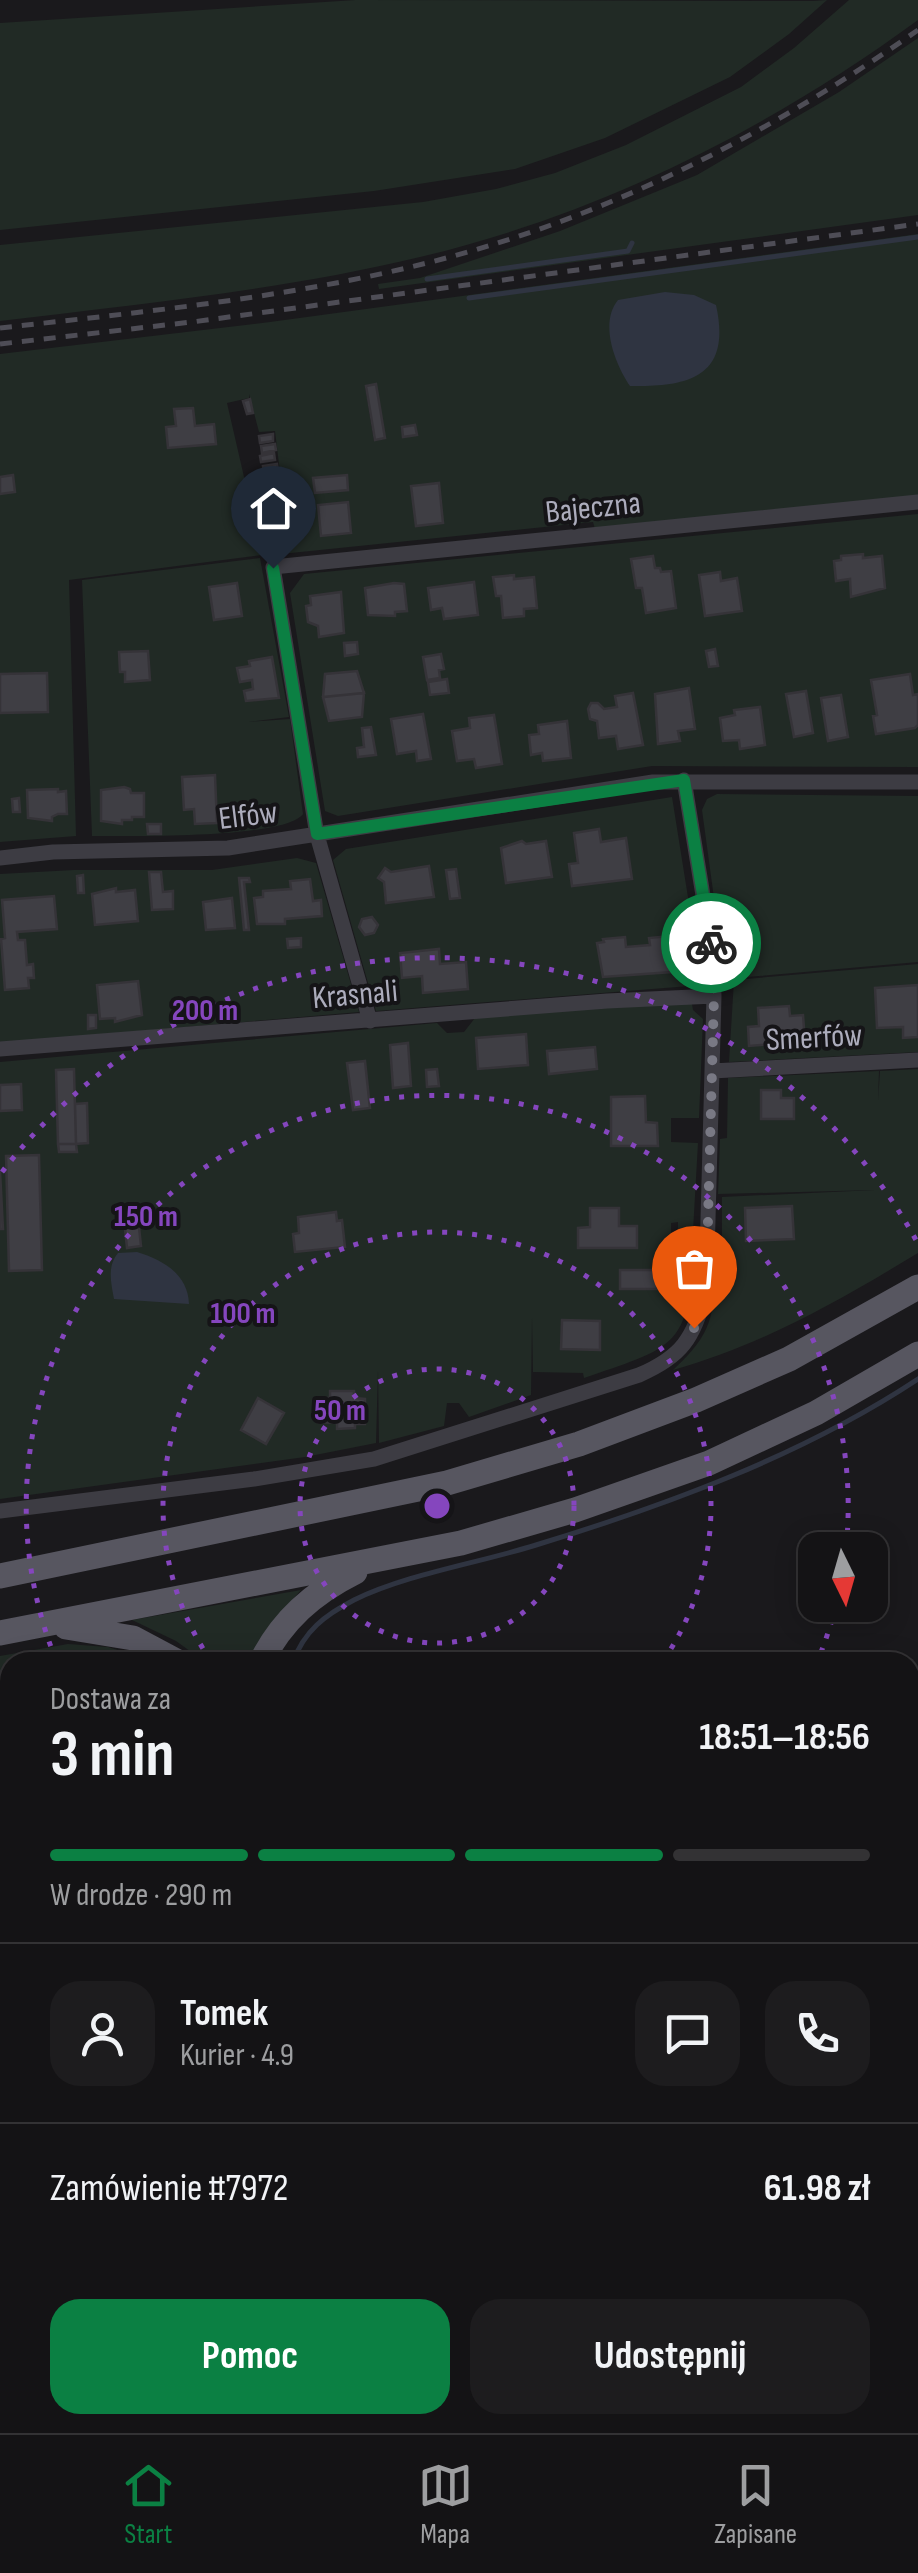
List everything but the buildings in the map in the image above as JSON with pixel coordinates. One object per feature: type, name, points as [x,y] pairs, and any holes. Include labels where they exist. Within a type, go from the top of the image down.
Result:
[{"type":"main road","points":[[0,1576],[447,1483],[579,1444],[696,1400],[789,1358],[918,1287]]},
{"type":"main road","points":[[0,1633],[402,1555],[575,1510],[709,1463],[816,1413],[918,1354]]},
{"type":"main road","points":[[268,1652],[284,1624],[312,1598],[357,1572],[402,1555]]},
{"type":"main road","points":[[46,1624],[133,1638],[163,1652]]},
{"type":"street","name":"Bajeczna","points":[[317,834],[273,568],[918,502]]},
{"type":"street","name":"Elfów","points":[[0,858],[53,852],[228,848],[684,780],[918,782]]},
{"type":"street","points":[[0,1511],[270,1476],[374,1458],[639,1375],[680,1351],[694,1328],[706,1294],[714,996],[712,950],[684,780]]},
{"type":"street","points":[[317,834],[370,1021]]},
{"type":"street","name":"Krasnali","points":[[0,1049],[607,1000],[714,996]]},
{"type":"street","name":"Smerfów","points":[[712,1071],[918,1060]]},
{"type":"shaded area","points":[[356,0],[827,0],[789,34],[730,77],[605,138],[515,169],[374,191],[0,230],[0,23]]},
{"type":"shaded area","points":[[849,0],[918,0],[918,20],[743,132],[618,192],[553,217],[420,257],[316,279],[0,321],[0,245],[423,202],[555,173],[626,145],[741,87]]},
{"type":"shaded area","points":[[918,38],[918,215],[379,289],[378,284],[420,278],[560,231],[697,175],[839,92]]},
{"type":"shaded area","points":[[918,234],[918,497],[595,529],[593,522],[281,554],[263,484],[281,481],[275,431],[259,432],[249,394],[249,398],[227,403],[262,555],[69,580],[76,836],[0,842],[0,354],[270,322]],"holes":[[[376,384],[385,439],[374,441],[365,386]]]},
{"type":"shaded area","points":[[918,514],[918,767],[652,766],[338,816],[325,811],[290,593],[304,574]]},
{"type":"shaded area","points":[[260,558],[289,717],[248,722],[290,719],[303,814],[290,822],[238,832],[92,836],[82,580]]},
{"type":"shaded area","points":[[717,794],[918,796],[918,962],[725,979],[702,810],[707,799]]},
{"type":"shaded area","points":[[672,797],[702,985],[376,1011],[333,860],[346,849]]},
{"type":"shaded area","points":[[297,858],[316,863],[359,1012],[0,1043],[0,874],[212,870]]},
{"type":"shaded area","points":[[918,964],[918,1052],[729,1062],[734,980]]},
{"type":"shaded area","points":[[655,1003],[692,1004],[703,1019],[699,1118],[671,1118],[671,1142],[698,1143],[693,1231],[678,1231],[678,1222],[671,1223],[671,1246],[693,1247],[691,1280],[681,1325],[657,1350],[584,1378],[583,1373],[533,1372],[532,1317],[531,1395],[469,1417],[459,1403],[447,1403],[444,1426],[379,1443],[378,1370],[376,1443],[305,1457],[0,1499],[0,1062],[437,1023],[447,1033],[464,1032],[475,1018]]},
{"type":"shaded area","points":[[918,1069],[918,1253],[799,1320],[738,1348],[673,1370],[698,1343],[710,1319],[716,1256],[722,1255],[722,1197],[875,1190],[718,1194],[720,1139],[727,1138],[728,1078],[879,1071],[878,1101],[880,1071]]},
{"type":"shaded area","points":[[301,1590],[270,1625],[255,1652],[191,1652],[132,1620]]},
{"type":"shaded area","points":[[68,1644],[124,1652],[23,1652]]},
{"type":"water","points":[[665,292],[694,295],[716,305],[718,348],[711,363],[687,380],[630,386],[611,343],[612,309],[618,300]]},
{"type":"water","points":[[137,1252],[156,1259],[179,1276],[189,1304],[114,1299],[112,1263],[118,1253]]},
{"type":"waterway","points":[[469,298],[918,237]]},
{"type":"waterway","points":[[427,279],[628,251],[632,243]]},
{"type":"waterway","points":[[298,1652],[317,1625],[354,1600],[397,1583],[635,1513],[733,1476],[828,1431],[918,1379]]},
{"type":"railway","points":[[0,328],[268,295],[375,275],[493,244],[558,222],[683,169],[803,104],[918,30]]},
{"type":"railway","points":[[0,344],[192,322],[918,224]]},
{"type":"way so far","points":[[694,1328],[706,1294],[714,996],[711,943]]},
{"type":"route","points":[[273,568],[317,834],[684,780],[711,943]]}]
